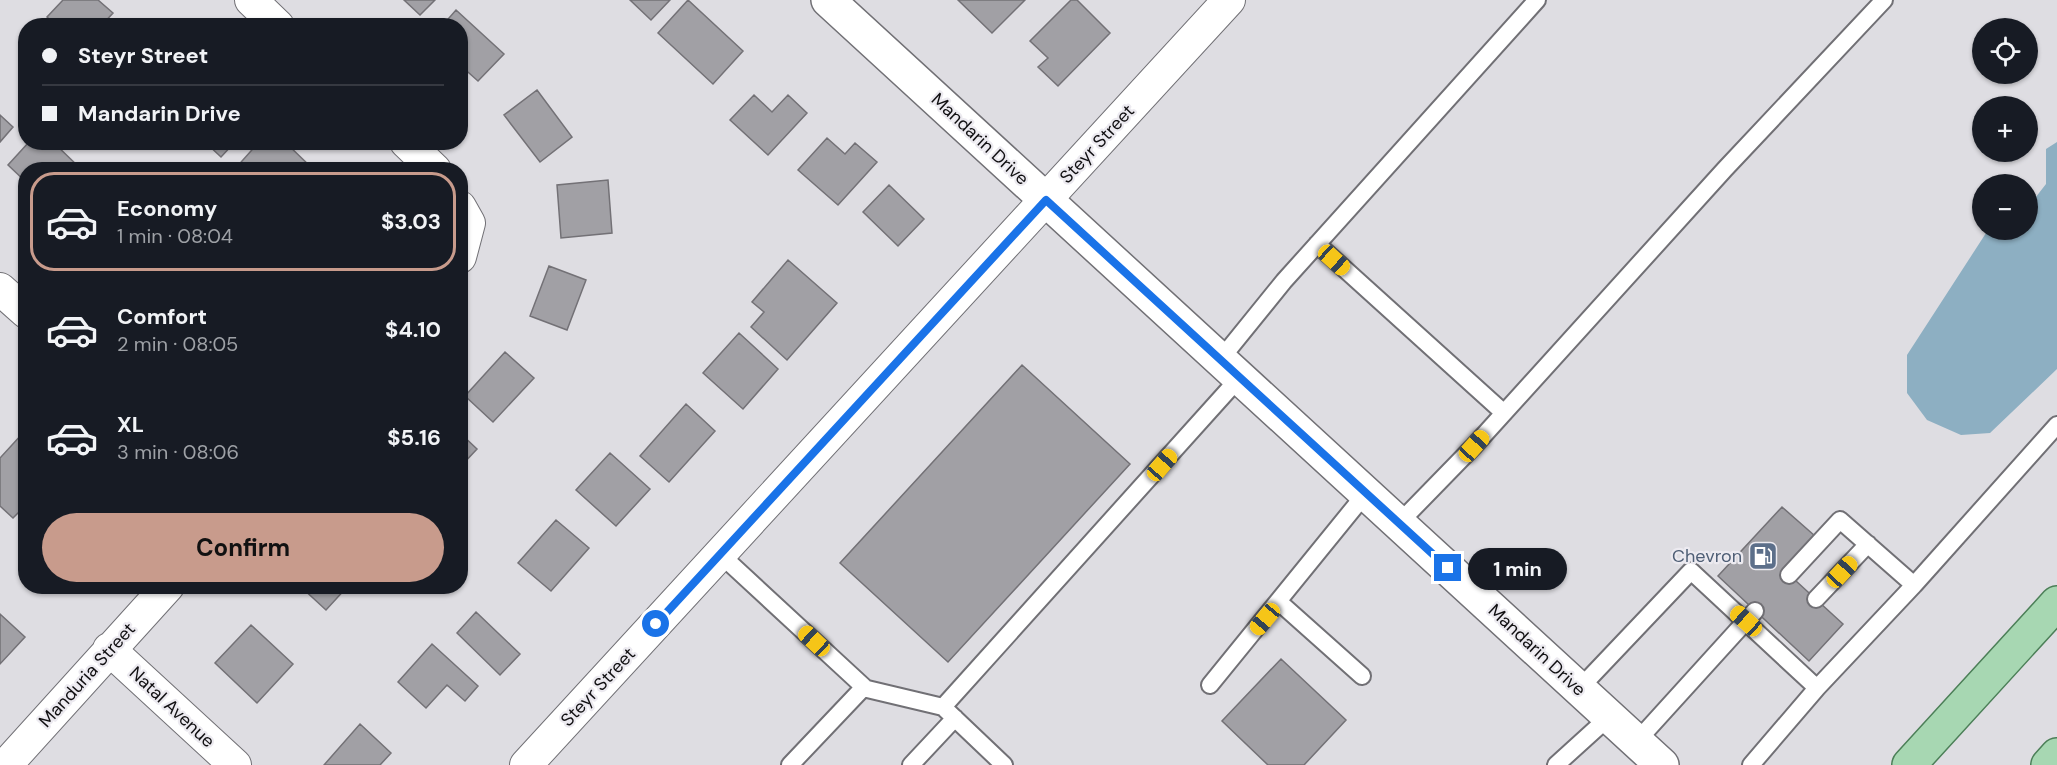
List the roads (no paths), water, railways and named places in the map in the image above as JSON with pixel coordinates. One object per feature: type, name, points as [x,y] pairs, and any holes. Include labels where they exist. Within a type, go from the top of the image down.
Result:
[{"type":"main road","points":[[1909,765],[2057,603]]},
{"type":"main road","points":[[2048,765],[2057,755]]},
{"type":"street","points":[[251,0],[270,18]]},
{"type":"street","name":"Mandarin Drive","points":[[828,0],[1662,765]]},
{"type":"street","name":"Steyr Street","points":[[526,765],[1229,0]]},
{"type":"street","points":[[414,150],[427,162]]},
{"type":"street","points":[[0,289],[18,305]]},
{"type":"street","name":"Manduria Street","points":[[6,765],[161,594]]},
{"type":"street","name":"Natal Avenue","points":[[109,650],[234,765]]},
{"type":"lane","points":[[911,765],[949,713],[1230,368],[1317,244],[1537,0]]},
{"type":"lane","points":[[1399,523],[1504,413],[1725,169],[1884,0]]},
{"type":"lane","points":[[1317,244],[1504,413]]},
{"type":"lane","points":[[1751,765],[1817,688],[1914,585],[2057,424]]},
{"type":"lane","points":[[1210,685],[1366,493]]},
{"type":"lane","points":[[1789,575],[1840,520],[1914,585]]},
{"type":"lane","points":[[1816,600],[1868,544]]},
{"type":"lane","points":[[720,554],[863,688],[949,713],[1004,765]]},
{"type":"lane","points":[[1579,689],[1691,571],[1750,616],[1778,641],[1817,688]]},
{"type":"lane","points":[[1279,602],[1362,676]]},
{"type":"lane","points":[[1637,741],[1750,616]]},
{"type":"lane","points":[[790,765],[863,688]]},
{"type":"lane","points":[[1556,765],[1610,717]]},
{"type":"water","points":[[2057,142],[2057,369],[1990,433],[1961,435],[1927,420],[1907,393],[1907,355],[1982,240],[2038,240],[2038,194],[2046,184],[2046,149]]},
{"type":"place","name":"Chevron","points":[[1763,556]]}]
